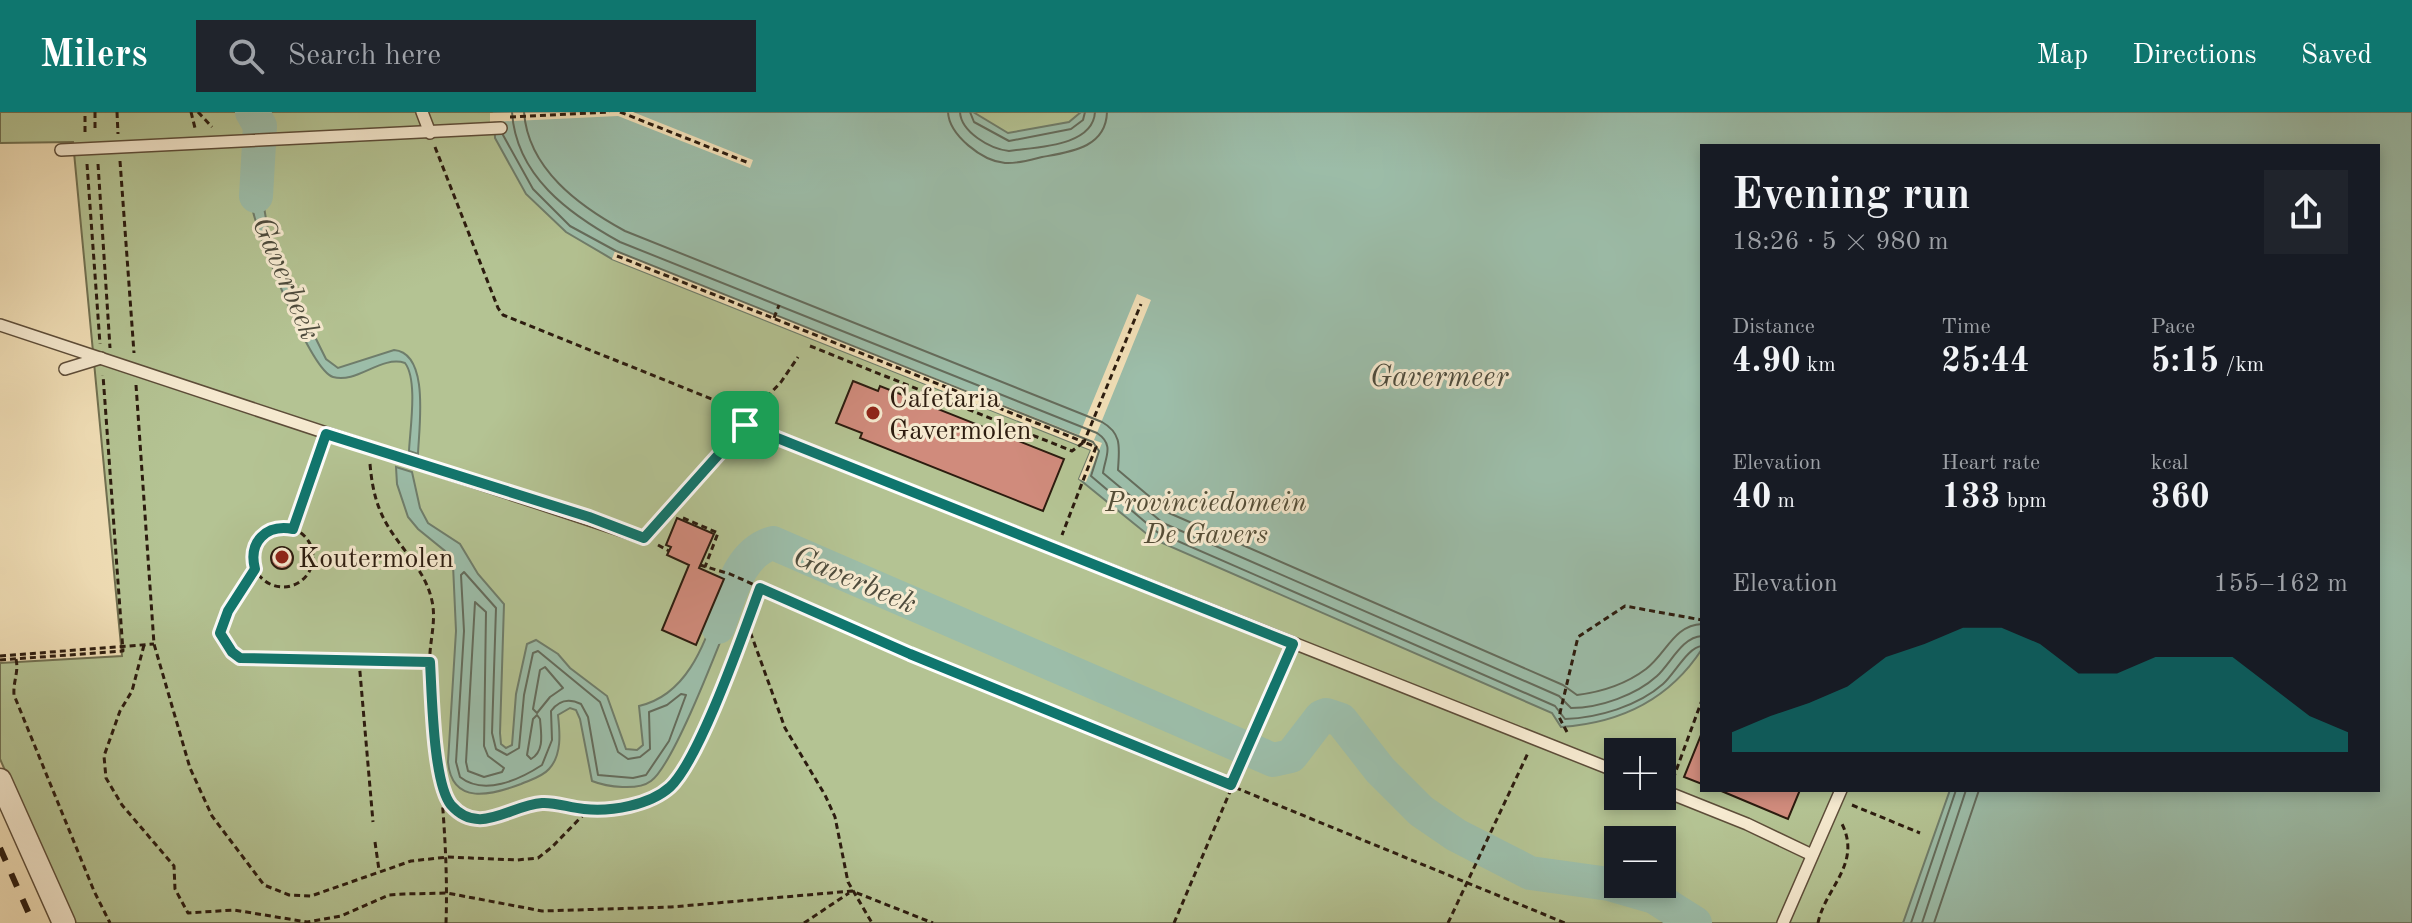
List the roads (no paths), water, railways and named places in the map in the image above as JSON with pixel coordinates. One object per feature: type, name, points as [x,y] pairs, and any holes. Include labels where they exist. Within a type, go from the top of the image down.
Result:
[{"type":"street","points":[[0,780],[64,923]]},
{"type":"lane","points":[[422,112],[430,133]]},
{"type":"lane","points":[[61,150],[501,128]]},
{"type":"lane","points":[[0,325],[644,538],[745,425],[1604,766]]},
{"type":"lane","points":[[65,369],[106,360]]},
{"type":"lane","points":[[1783,923],[1839,794]]},
{"type":"lane","points":[[1676,795],[1812,855]]},
{"type":"water","name":"Gavermeer","points":[[494,112],[973,112],[1008,133],[1069,122],[1081,112],[2412,112],[2412,923],[1903,923],[1949,792],[2380,792],[2380,144],[1700,144],[1700,652],[1674,682],[1642,706],[1604,720],[1561,727],[1552,713],[1153,539],[1079,479],[1091,450],[612,259],[566,232],[526,194],[495,138]]},
{"type":"water","points":[[263,150],[260,184],[271,248],[326,359],[338,368],[394,350],[405,354],[418,377],[418,454],[409,451],[412,393],[405,363],[387,363],[351,377],[333,377],[323,369],[311,351],[274,271],[252,207],[252,151]]},
{"type":"water","name":"Gaverbeek","points":[[396,467],[412,472],[420,508],[428,523],[460,544],[478,574],[504,604],[500,733],[501,744],[506,748],[512,745],[516,694],[527,644],[536,640],[558,654],[570,668],[607,696],[626,749],[637,750],[643,745],[639,706],[658,699],[674,688],[686,673],[706,638],[727,581],[742,587],[687,721],[674,748],[651,781],[622,787],[592,781],[580,719],[576,710],[570,708],[558,715],[558,751],[543,774],[510,788],[486,793],[475,794],[457,786],[448,762],[456,631],[453,565],[445,551],[408,517],[397,484]]},
{"type":"waterway","name":"Gaverbeek","points":[[252,112],[260,126],[256,196]]},
{"type":"waterway","name":"Gaverbeek","points":[[718,627],[743,566],[761,548],[773,543],[1273,760],[1291,756],[1321,717],[1326,715],[1341,720],[1380,770],[1421,811],[1456,835],[1530,873],[1609,884],[1654,897],[1695,923]]},
{"type":"railway","points":[[0,848],[33,923]]},
{"type":"place","name":"Cafetaria Gavermolen","points":[[873,413]]},
{"type":"place","name":"Koutermolen","points":[[282,557]]},
{"type":"park label","name":"Provinciedomein De Gavers","points":[[1206,517]]}]
